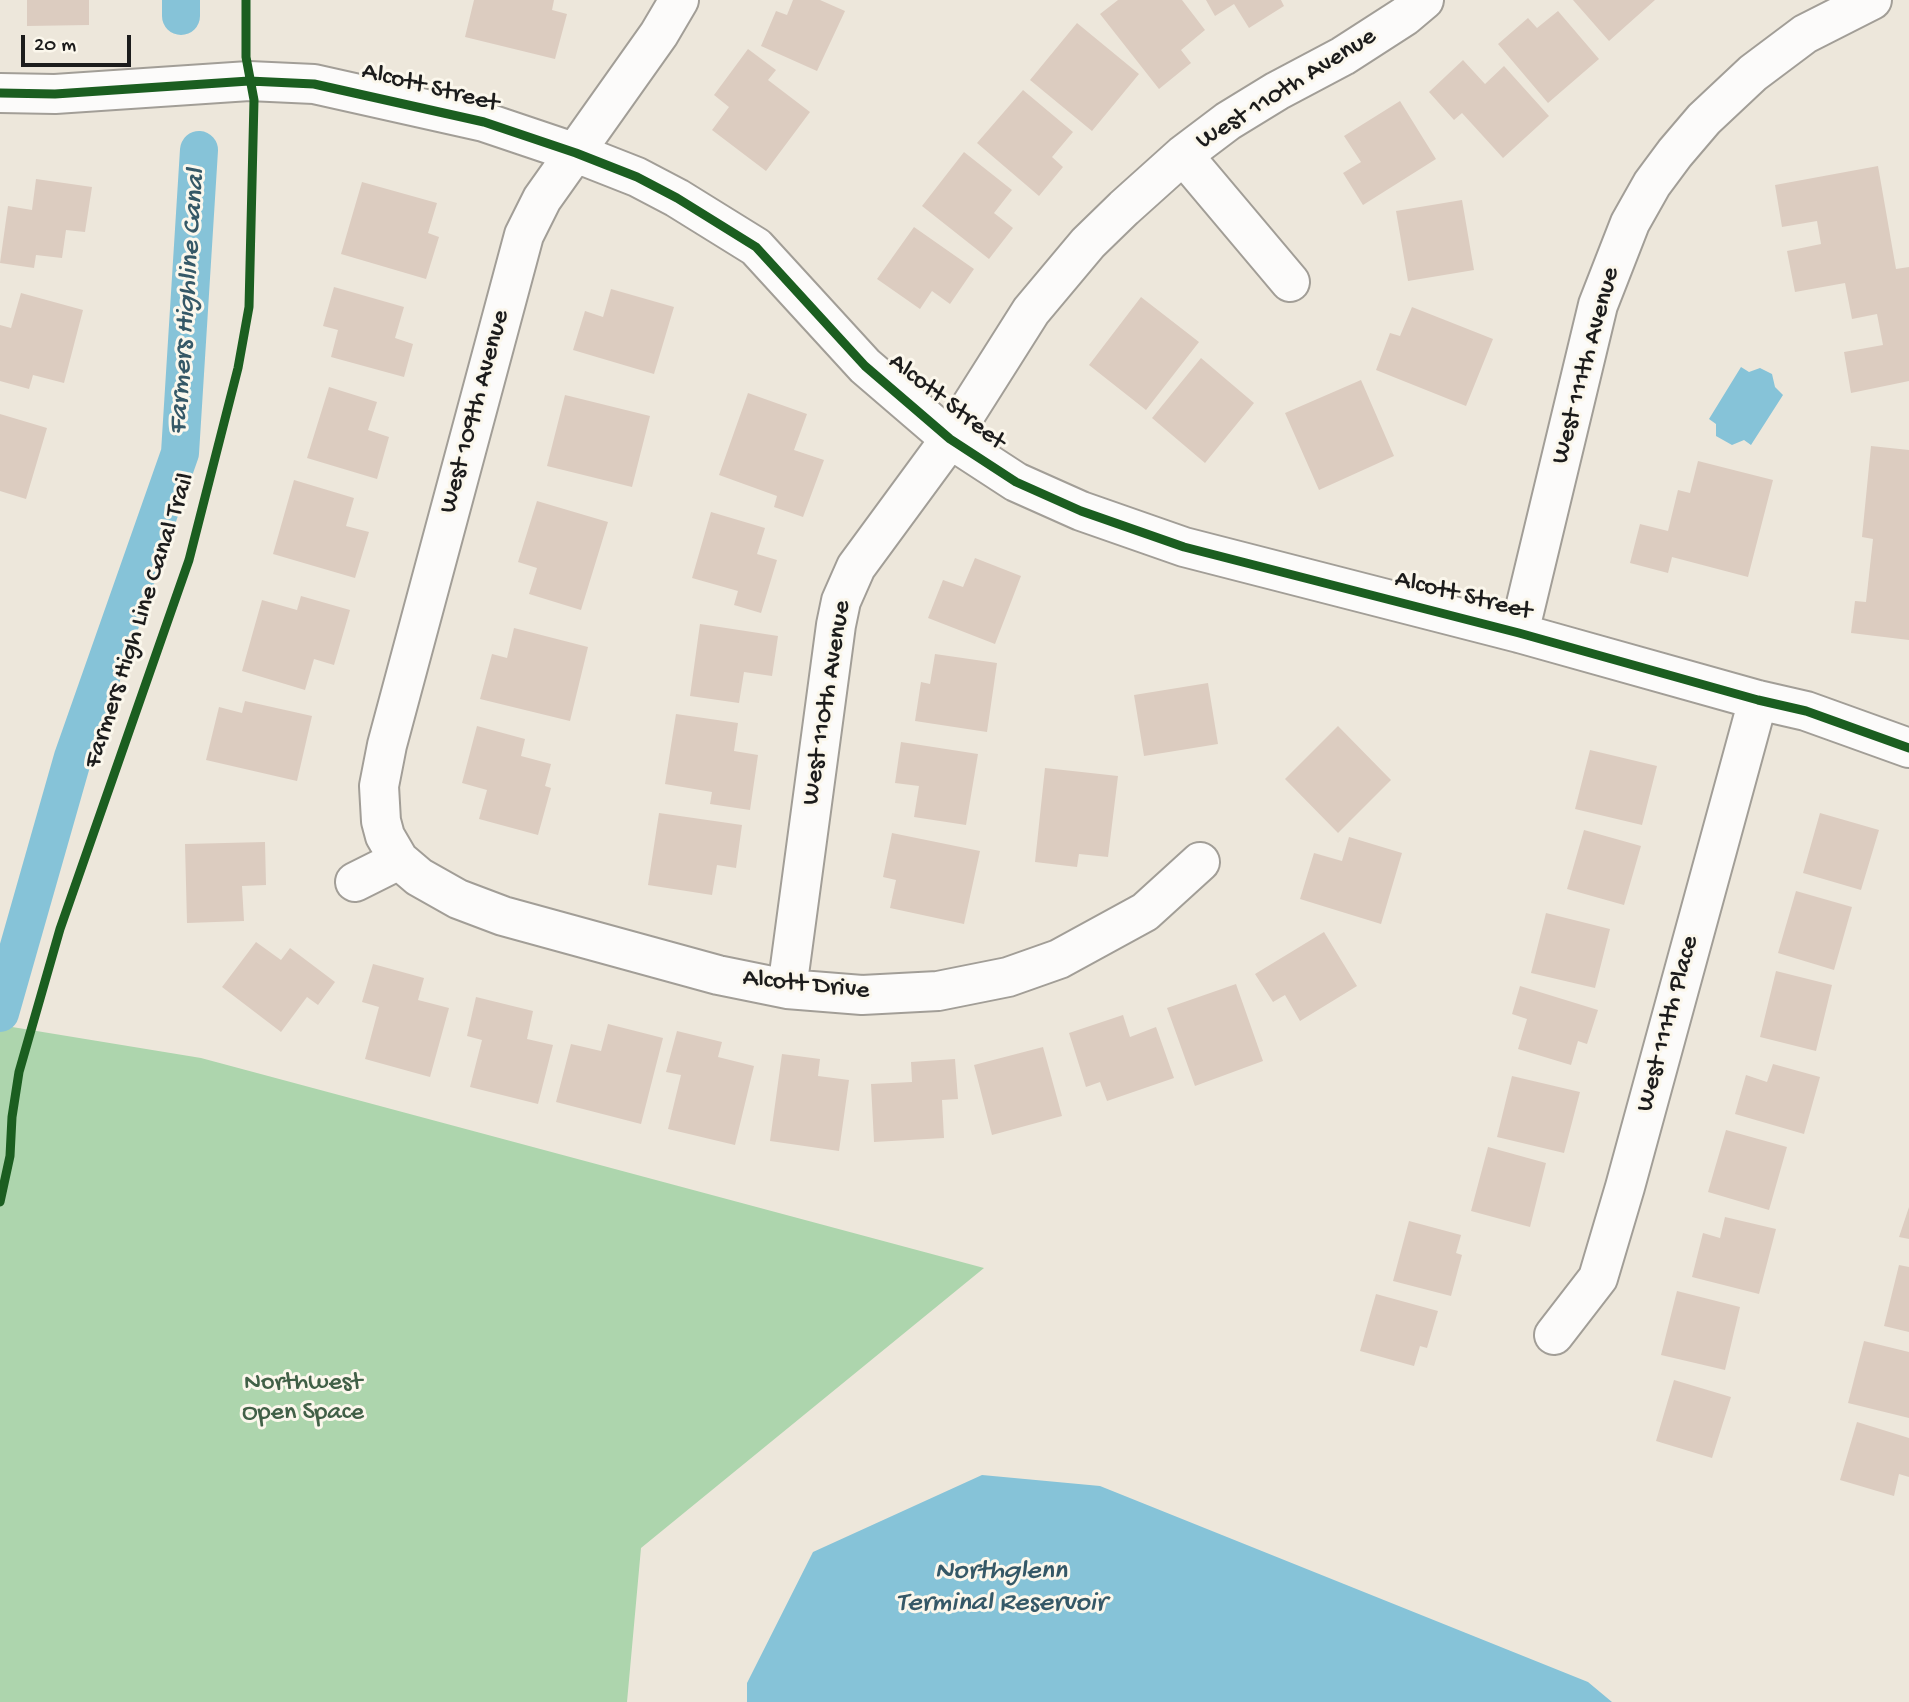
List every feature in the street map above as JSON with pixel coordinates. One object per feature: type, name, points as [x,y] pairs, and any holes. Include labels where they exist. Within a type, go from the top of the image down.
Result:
[{"type":"street","name":"West 109th Avenue","points":[[398,860],[385,836],[381,821],[379,786],[387,745],[524,235],[542,199],[659,34],[678,0]]},
{"type":"street","name":"West 110th Avenue","points":[[787,989],[836,625],[842,601],[856,567],[950,439],[1031,312],[1088,243],[1183,155],[1228,121],[1343,56],[1405,16],[1424,0]]},
{"type":"street","name":"West 111th Avenue","points":[[1519,633],[1598,305],[1630,223],[1652,184],[1704,118],[1753,73],[1805,34],[1872,0]]},
{"type":"street","name":"Alcott Street","points":[[0,93],[55,93],[249,81],[314,85],[484,122],[576,153],[637,177],[677,198],[756,247],[865,366],[950,439],[1016,482],[1081,512],[1184,547],[1519,633],[1806,712],[1909,748]]},
{"type":"street","name":"West 110th Avenue","points":[[1183,155],[1290,282]]},
{"type":"street","name":"West 111th Place","points":[[1554,1335],[1598,1278],[1629,1174],[1758,700]]},
{"type":"street","points":[[355,882],[398,860]]},
{"type":"street","name":"Alcott Drive","points":[[398,860],[419,877],[458,900],[503,916],[718,975],[787,989],[862,995],[938,991],[1008,978],[1059,959],[1145,912],[1200,862]]},
{"type":"green space","name":"Northwest Open Space","points":[[0,1025],[201,1058],[984,1268],[641,1548],[627,1702],[0,1702]]},
{"type":"water","points":[[1741,367],[1749,372],[1760,368],[1772,374],[1775,387],[1783,395],[1751,445],[1744,440],[1732,445],[1716,436],[1716,424],[1709,419]]},
{"type":"water","name":"Northglenn Terminal Reservoir","points":[[982,1475],[1100,1486],[1588,1682],[1612,1702],[747,1702],[747,1683],[813,1552]]},
{"type":"building","points":[[27,0],[89,0],[89,25],[27,26]]},
{"type":"building","points":[[474,0],[554,0],[552,10],[567,14],[555,59],[465,37]]},
{"type":"building","points":[[793,0],[820,0],[845,11],[817,71],[761,46],[776,11],[787,15]]},
{"type":"building","points":[[1118,0],[1182,0],[1205,30],[1181,50],[1191,63],[1159,89],[1100,14]]},
{"type":"building","points":[[1206,0],[1281,0],[1284,6],[1249,28],[1234,4],[1215,16]]},
{"type":"building","points":[[1573,0],[1655,0],[1609,41]]},
{"type":"building","points":[[1558,11],[1599,59],[1548,103],[1498,44],[1528,18],[1537,28]]},
{"type":"building","points":[[1077,23],[1139,74],[1092,131],[1030,80]]},
{"type":"building","points":[[748,49],[776,70],[768,80],[810,112],[766,171],[712,130],[729,107],[714,95]]},
{"type":"building","points":[[1463,60],[1485,84],[1504,66],[1549,116],[1503,158],[1462,113],[1454,120],[1429,92]]},
{"type":"building","points":[[1023,90],[1073,132],[1052,157],[1063,167],[1039,196],[977,143]]},
{"type":"building","points":[[1400,101],[1436,159],[1363,205],[1343,173],[1361,162],[1344,136]]},
{"type":"building","points":[[964,152],[1012,190],[994,213],[1013,228],[989,259],[922,206]]},
{"type":"building","points":[[1878,166],[1896,269],[1909,267],[1909,381],[1851,393],[1844,352],[1883,345],[1877,314],[1852,319],[1845,283],[1795,292],[1787,251],[1821,244],[1817,221],[1782,227],[1775,185]]},
{"type":"building","points":[[36,179],[92,187],[85,232],[66,230],[62,258],[36,255],[34,268],[0,263],[8,206],[32,210]]},
{"type":"building","points":[[362,182],[437,203],[428,233],[439,237],[426,279],[341,254]]},
{"type":"building","points":[[1462,200],[1474,270],[1408,281],[1396,211]]},
{"type":"building","points":[[914,227],[974,269],[950,304],[932,291],[920,309],[877,279]]},
{"type":"building","points":[[334,287],[404,307],[395,338],[413,344],[404,377],[331,357],[338,330],[323,326]]},
{"type":"building","points":[[611,289],[674,307],[654,374],[573,350],[585,311],[603,317]]},
{"type":"building","points":[[21,293],[83,310],[64,383],[33,375],[29,389],[0,381],[0,325],[11,328]]},
{"type":"building","points":[[1141,297],[1199,342],[1146,410],[1089,365]]},
{"type":"building","points":[[1412,307],[1493,339],[1466,406],[1376,370],[1390,333],[1400,336]]},
{"type":"building","points":[[1201,358],[1254,403],[1205,463],[1152,418]]},
{"type":"building","points":[[1361,380],[1394,456],[1319,490],[1285,413]]},
{"type":"building","points":[[329,387],[377,402],[368,430],[389,437],[377,479],[307,458]]},
{"type":"building","points":[[748,393],[807,414],[794,450],[824,460],[803,517],[774,507],[777,496],[719,475]]},
{"type":"building","points":[[565,395],[650,416],[632,487],[547,466]]},
{"type":"building","points":[[0,414],[47,428],[26,499],[0,491]]},
{"type":"building","points":[[1871,446],[1909,450],[1909,640],[1851,633],[1855,601],[1866,602],[1873,539],[1862,537]]},
{"type":"building","points":[[1698,461],[1773,480],[1748,577],[1672,557],[1668,573],[1630,563],[1640,524],[1668,531],[1678,490],[1690,493]]},
{"type":"building","points":[[294,480],[354,498],[346,526],[369,532],[355,578],[273,554]]},
{"type":"building","points":[[537,501],[608,522],[581,610],[529,594],[537,568],[518,562]]},
{"type":"building","points":[[711,512],[765,528],[757,554],[777,560],[761,613],[734,605],[738,591],[692,578]]},
{"type":"building","points":[[975,558],[1021,576],[995,644],[928,618],[943,580],[963,587]]},
{"type":"building","points":[[301,596],[350,610],[334,665],[314,659],[305,690],[242,671],[262,600],[297,610]]},
{"type":"building","points":[[700,624],[778,636],[772,676],[744,672],[739,703],[690,696]]},
{"type":"building","points":[[514,628],[588,647],[570,721],[480,699],[492,654],[507,658]]},
{"type":"building","points":[[935,654],[997,663],[987,732],[915,721],[921,682],[930,684]]},
{"type":"building","points":[[1208,683],[1218,744],[1144,756],[1134,695]]},
{"type":"building","points":[[245,701],[312,716],[297,781],[206,760],[219,707],[242,713]]},
{"type":"building","points":[[676,714],[738,723],[734,751],[758,755],[750,810],[710,804],[712,792],[665,784]]},
{"type":"building","points":[[477,726],[525,739],[521,756],[551,764],[545,786],[551,788],[538,835],[479,819],[487,790],[462,783]]},
{"type":"building","points":[[1338,726],[1391,780],[1338,833],[1285,779]]},
{"type":"building","points":[[901,742],[978,754],[966,825],[914,817],[919,786],[895,783]]},
{"type":"building","points":[[1590,750],[1657,766],[1642,825],[1575,809]]},
{"type":"building","points":[[1045,768],[1118,776],[1108,857],[1079,854],[1077,867],[1035,862]]},
{"type":"building","points":[[659,813],[742,825],[736,868],[717,865],[712,895],[648,885]]},
{"type":"building","points":[[1820,813],[1879,830],[1861,890],[1803,873]]},
{"type":"building","points":[[1584,830],[1641,846],[1624,905],[1567,889]]},
{"type":"building","points":[[892,833],[980,851],[964,924],[890,908],[896,880],[883,877]]},
{"type":"building","points":[[1349,837],[1402,853],[1381,924],[1300,899],[1314,853],[1342,861]]},
{"type":"building","points":[[265,842],[266,885],[242,886],[244,921],[187,923],[185,844]]},
{"type":"building","points":[[1796,891],[1852,907],[1834,970],[1778,953]]},
{"type":"building","points":[[1546,913],[1610,929],[1595,988],[1531,973]]},
{"type":"building","points":[[1324,932],[1357,986],[1300,1021],[1285,995],[1273,1002],[1255,974]]},
{"type":"building","points":[[256,942],[281,960],[290,948],[335,982],[318,1005],[307,997],[281,1032],[222,987]]},
{"type":"building","points":[[373,964],[424,978],[418,1000],[449,1008],[430,1077],[365,1059],[379,1007],[362,1002]]},
{"type":"building","points":[[1776,971],[1832,985],[1816,1051],[1760,1037]]},
{"type":"building","points":[[1236,984],[1263,1061],[1195,1086],[1167,1008]]},
{"type":"building","points":[[1520,986],[1598,1010],[1587,1044],[1578,1041],[1571,1065],[1518,1049],[1527,1019],[1512,1014]]},
{"type":"building","points":[[476,997],[533,1011],[527,1039],[553,1045],[538,1104],[470,1087],[482,1040],[467,1036]]},
{"type":"building","points":[[1123,1015],[1130,1037],[1156,1027],[1174,1078],[1107,1101],[1100,1082],[1086,1087],[1069,1033]]},
{"type":"building","points":[[608,1024],[663,1038],[641,1124],[556,1102],[571,1044],[601,1051]]},
{"type":"building","points":[[677,1031],[722,1042],[718,1057],[754,1066],[735,1145],[668,1129],[681,1075],[666,1072]]},
{"type":"building","points":[[1043,1047],[1062,1116],[992,1135],[974,1065]]},
{"type":"building","points":[[782,1054],[820,1059],[818,1076],[849,1080],[839,1151],[770,1141]]},
{"type":"building","points":[[955,1059],[958,1099],[942,1100],[944,1138],[874,1142],[871,1084],[912,1082],[911,1062]]},
{"type":"building","points":[[1773,1064],[1820,1077],[1804,1134],[1735,1114],[1746,1075],[1767,1082]]},
{"type":"building","points":[[1512,1076],[1580,1092],[1564,1153],[1497,1137]]},
{"type":"building","points":[[1726,1130],[1787,1147],[1769,1210],[1708,1192]]},
{"type":"building","points":[[1488,1147],[1546,1163],[1530,1227],[1471,1211]]},
{"type":"building","points":[[1909,1207],[1909,1239],[1899,1237]]},
{"type":"building","points":[[1725,1217],[1776,1229],[1759,1294],[1692,1277],[1703,1233],[1720,1238]]},
{"type":"building","points":[[1409,1221],[1461,1235],[1456,1253],[1462,1255],[1451,1296],[1393,1281]]},
{"type":"building","points":[[1899,1265],[1909,1267],[1909,1332],[1884,1326]]},
{"type":"building","points":[[1677,1291],[1740,1307],[1725,1370],[1661,1355]]},
{"type":"building","points":[[1376,1294],[1438,1311],[1427,1348],[1420,1346],[1414,1366],[1360,1351]]},
{"type":"building","points":[[1864,1341],[1909,1352],[1909,1418],[1848,1403]]},
{"type":"building","points":[[1674,1380],[1731,1397],[1712,1458],[1656,1441]]},
{"type":"building","points":[[1857,1422],[1909,1438],[1909,1477],[1899,1474],[1894,1496],[1840,1480]]},
{"type":"waterway","name":"Farmers Highline Canal","points":[[181,0],[181,16]]},
{"type":"waterway","name":"Farmers Highline Canal","points":[[0,1013],[73,757],[180,453],[199,150]]},
{"type":"cycle path","name":"Farmers High Line Canal Trail","points":[[0,1202],[10,1156],[12,1117],[19,1072],[60,929],[189,560],[238,368],[249,307],[254,100],[246,57],[246,0]]},
{"type":"cycle path","points":[[0,93],[55,94],[249,81],[314,84],[484,122],[576,153],[637,177],[677,198],[756,247],[865,366],[950,439],[1016,482],[1081,511],[1184,547],[1519,633],[1806,711],[1909,748]]}]
